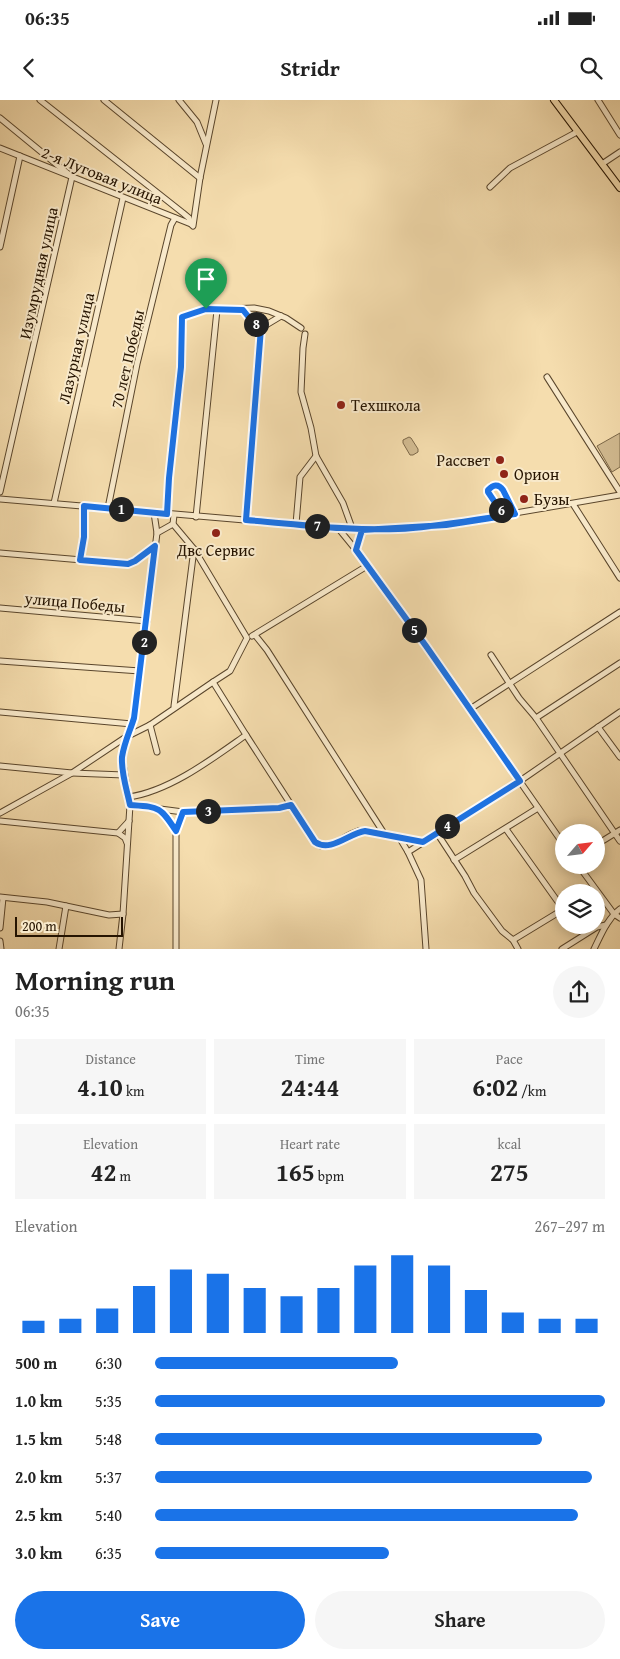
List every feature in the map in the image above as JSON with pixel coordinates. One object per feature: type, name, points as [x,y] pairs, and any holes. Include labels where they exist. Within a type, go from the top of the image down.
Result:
[{"type":"main road","points":[[554,100],[602,164],[618,180],[620,188]]},
{"type":"street","points":[[40,100],[183,212],[189,218],[192,225]]},
{"type":"street","points":[[104,100],[200,178]]},
{"type":"street","points":[[179,100],[198,122],[207,146]]},
{"type":"street","points":[[598,100],[620,135]]},
{"type":"street","points":[[192,225],[215,101]]},
{"type":"street","points":[[0,118],[72,177]]},
{"type":"street","points":[[490,187],[510,168],[578,132]]},
{"type":"street","name":"2-я Луговая улица","points":[[0,148],[192,225]]},
{"type":"street","points":[[602,164],[618,154],[620,161]]},
{"type":"street","points":[[0,247],[20,156]]},
{"type":"street","name":"Изумрудная улица","points":[[0,492],[72,177]]},
{"type":"street","name":"Лазурная улица","points":[[54,503],[123,198]]},
{"type":"street","name":"70 лет Победы","points":[[108,508],[137,364],[171,225],[175,218]]},
{"type":"street","points":[[167,514],[181,367],[182,317],[203,310],[243,310],[254,308],[269,311],[286,318],[301,328]]},
{"type":"street","points":[[196,517],[217,310]]},
{"type":"street","points":[[243,310],[261,328]]},
{"type":"street","points":[[261,328],[281,316]]},
{"type":"street","points":[[246,520],[261,328]]},
{"type":"street","points":[[305,334],[301,392],[311,428],[316,456],[343,503],[352,528]]},
{"type":"street","points":[[0,499],[362,530],[446,525],[574,504],[620,494],[547,377]]},
{"type":"street","points":[[296,524],[300,477],[316,456]]},
{"type":"street","points":[[504,516],[489,494],[488,490],[491,486],[500,486],[515,514]]},
{"type":"street","points":[[574,504],[617,568],[620,578]]},
{"type":"street","points":[[80,560],[84,537],[84,506]]},
{"type":"street","points":[[119,949],[130,805],[122,758],[126,737],[132,724],[147,621],[157,533],[154,513]]},
{"type":"street","points":[[174,515],[173,524],[194,549],[238,626],[247,638]]},
{"type":"street","points":[[157,533],[173,524]]},
{"type":"street","points":[[338,528],[426,646],[555,832]]},
{"type":"street","points":[[356,550],[362,530]]},
{"type":"street","points":[[0,553],[128,564],[155,546]]},
{"type":"street","points":[[174,706],[194,549]]},
{"type":"street","points":[[0,813],[72,773],[126,737],[150,725],[174,706],[230,671],[247,638],[255,635],[367,566]]},
{"type":"street","name":"улица Победы","points":[[0,608],[147,621]]},
{"type":"street","points":[[470,709],[620,612]]},
{"type":"street","points":[[255,635],[267,650],[385,835]]},
{"type":"street","points":[[491,655],[620,841]]},
{"type":"street","points":[[0,660],[140,671]]},
{"type":"street","points":[[536,718],[620,663]]},
{"type":"street","points":[[212,682],[315,842],[321,846],[329,845],[356,832],[365,831],[423,842]]},
{"type":"street","points":[[0,712],[132,724]]},
{"type":"street","points":[[408,852],[520,781],[620,712]]},
{"type":"street","points":[[150,725],[157,752]]},
{"type":"street","points":[[598,727],[620,757]]},
{"type":"street","points":[[128,797],[146,794],[162,787],[215,757],[246,735]]},
{"type":"street","points":[[0,766],[72,773],[124,775]]},
{"type":"street","points":[[130,805],[183,812],[279,808],[291,805]]},
{"type":"street","points":[[454,860],[538,808]]},
{"type":"street","points":[[162,810],[176,831]]},
{"type":"street","points":[[176,949],[176,831],[183,812]]},
{"type":"street","points":[[0,821],[118,833],[125,838],[127,844]]},
{"type":"street","points":[[118,833],[129,821]]},
{"type":"street","points":[[506,829],[555,897]]},
{"type":"street","points":[[605,839],[620,830]]},
{"type":"street","points":[[437,833],[474,893],[502,931],[513,940],[518,949]]},
{"type":"street","points":[[399,838],[421,880],[426,949]]},
{"type":"street","points":[[0,928],[2,897],[47,902],[109,915],[123,914]]},
{"type":"street","points":[[605,902],[614,914],[620,918]]},
{"type":"street","points":[[59,949],[66,906]]},
{"type":"street","points":[[594,949],[606,925],[620,909]]},
{"type":"street","points":[[513,940],[555,914]]},
{"type":"street","points":[[562,949],[598,927],[606,925]]},
{"type":"street","points":[[0,941],[2,949]]},
{"type":"shaded area","points":[[620,433],[620,467],[612,472],[597,446]]},
{"type":"shaded area","points":[[409,437],[418,449],[418,452],[413,455],[410,455],[403,443],[403,440]]},
{"type":"place","name":"Техшкола","points":[[341,405]]},
{"type":"place","name":"Рассвет","points":[[500,460]]},
{"type":"place","name":"Орион","points":[[504,474]]},
{"type":"place","name":"Бузы","points":[[524,499]]},
{"type":"place","name":"Двс Сервис","points":[[216,533]]},
{"type":"route","points":[[206,309],[182,317],[181,367],[167,514],[84,506],[84,537],[80,560],[128,564],[155,546],[134,718],[126,737],[122,758],[130,805],[153,807],[162,810],[176,831],[183,812],[279,808],[291,805],[315,842],[321,846],[338,842],[356,832],[365,831],[423,842],[520,781],[426,646],[356,550],[362,530],[446,525],[504,516],[489,494],[488,492],[491,486],[495,485],[500,486],[503,490],[515,514],[446,525],[398,529],[362,530],[246,520],[261,328],[243,310],[206,309]]}]
